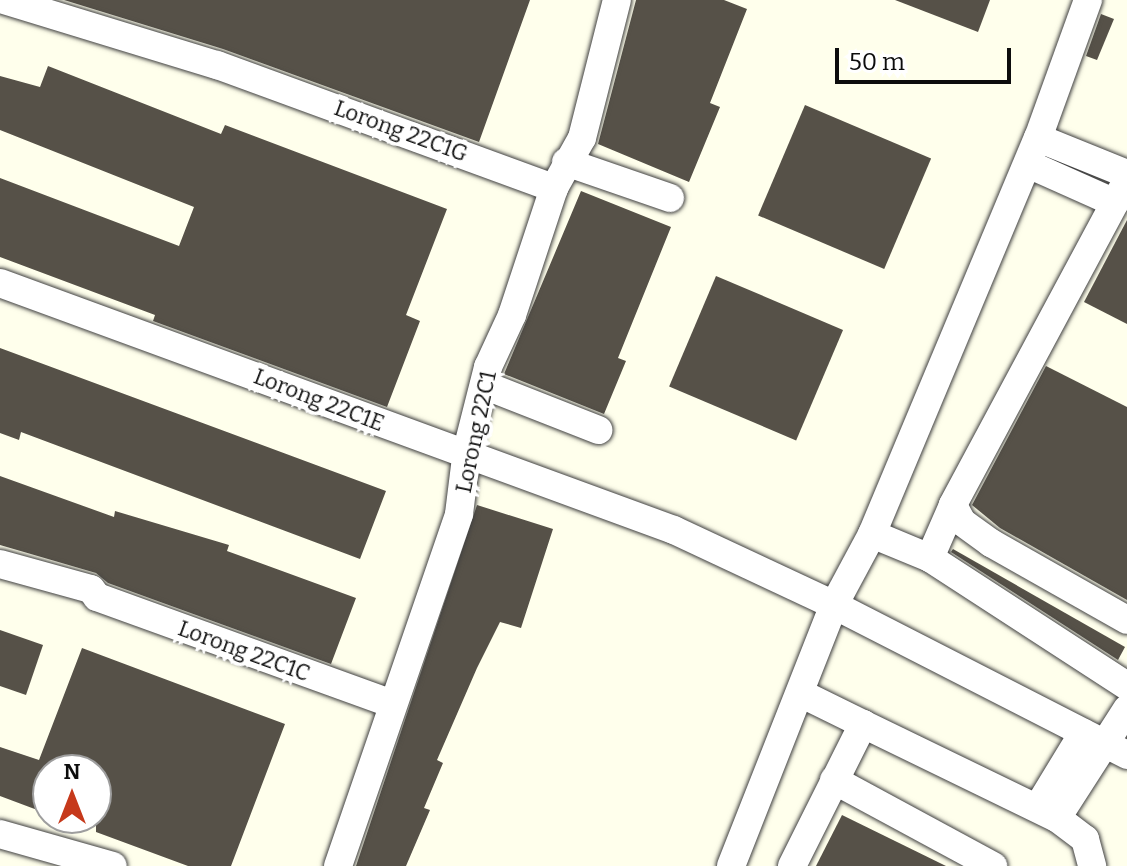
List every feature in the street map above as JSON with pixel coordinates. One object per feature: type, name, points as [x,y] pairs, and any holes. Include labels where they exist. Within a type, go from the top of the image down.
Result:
[{"type":"street","name":"Lorong 22C1G","points":[[4,0],[53,11],[247,76],[554,188]]},
{"type":"street","name":"Lorong 22C1","points":[[338,866],[459,514],[467,450],[484,385],[554,188],[582,138],[617,0]]},
{"type":"street","points":[[731,866],[802,694],[834,605],[872,534],[1033,151],[1088,0]]},
{"type":"street","points":[[1033,151],[1127,174]]},
{"type":"street","points":[[930,558],[953,505],[1121,192],[1033,151]]},
{"type":"street","points":[[566,162],[670,198]]},
{"type":"street","name":"Lorong 22C1E","points":[[0,283],[380,424],[467,450],[674,530],[834,605],[1104,744]]},
{"type":"street","points":[[484,385],[598,430]]},
{"type":"street","points":[[953,505],[962,522],[991,543],[1127,620]]},
{"type":"street","points":[[872,534],[930,558],[1127,686]]},
{"type":"street","name":"Lorong 22C1C","points":[[0,564],[91,589],[97,597],[392,704]]},
{"type":"street","points":[[802,694],[1048,812],[1085,839],[1092,866]]},
{"type":"street","points":[[1048,812],[1104,744],[1127,709]]},
{"type":"street","points":[[792,866],[863,724]]},
{"type":"street","points":[[834,780],[993,866]]},
{"type":"street","points":[[0,834],[113,866]]},
{"type":"building","points":[[64,0],[530,0],[479,142],[223,49]]},
{"type":"building","points":[[636,0],[724,0],[747,9],[710,103],[720,107],[689,182],[598,144]]},
{"type":"building","points":[[895,0],[990,0],[978,32]]},
{"type":"building","points":[[1101,14],[1114,19],[1097,60],[1086,56]]},
{"type":"building","points":[[48,66],[221,134],[225,125],[447,209],[406,315],[420,321],[387,407],[153,321],[155,315],[0,257],[0,178],[179,246],[194,207],[0,130],[0,76],[40,87]]},
{"type":"building","points":[[805,105],[931,159],[884,269],[758,215]]},
{"type":"building","points":[[581,191],[671,227],[618,358],[626,361],[604,414],[504,374]]},
{"type":"building","points":[[1127,220],[1127,324],[1084,302]]},
{"type":"building","points":[[716,276],[843,330],[796,440],[669,386]]},
{"type":"building","points":[[0,348],[386,491],[360,559],[21,432],[19,440],[0,433]]},
{"type":"building","points":[[1046,366],[1127,407],[1127,600],[1000,528],[972,505]]},
{"type":"building","points":[[0,476],[114,517],[115,511],[229,545],[227,551],[356,598],[331,664],[108,583],[96,573],[0,545]]},
{"type":"building","points":[[477,505],[553,529],[521,628],[500,622],[477,668],[437,760],[443,763],[424,808],[430,810],[406,866],[356,866]]},
{"type":"building","points":[[953,549],[1125,647],[1118,660],[951,552]]},
{"type":"building","points":[[0,630],[43,645],[26,695],[0,686]]},
{"type":"building","points":[[82,648],[285,724],[231,866],[188,866],[101,834],[112,834],[112,754],[41,754]]},
{"type":"building","points":[[0,747],[32,758],[32,808],[0,796]]},
{"type":"building","points":[[842,815],[946,866],[816,866]]}]
